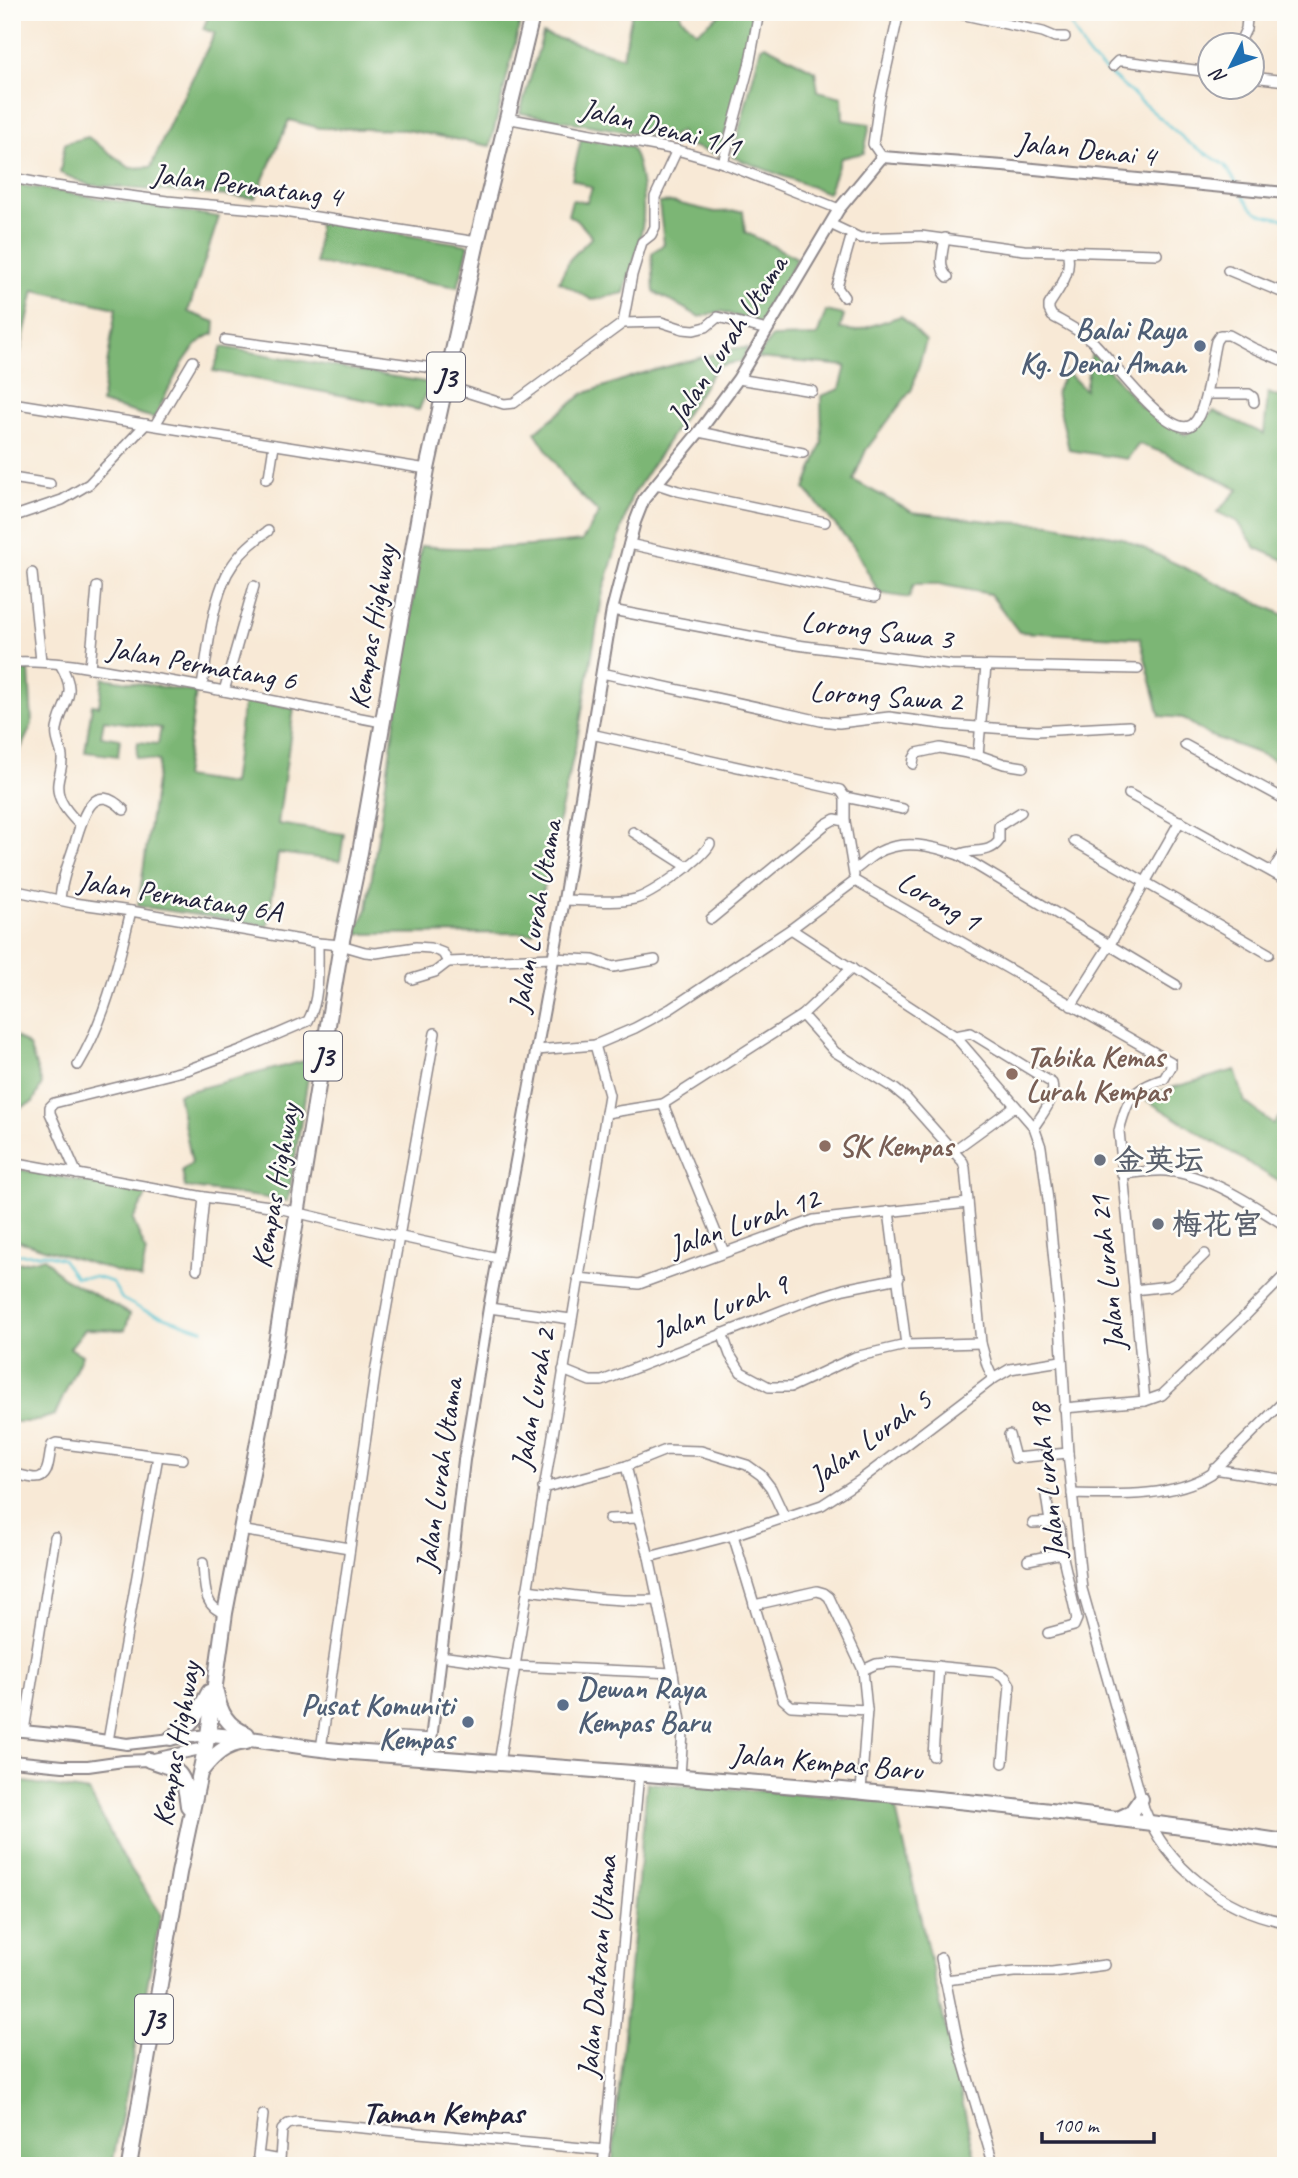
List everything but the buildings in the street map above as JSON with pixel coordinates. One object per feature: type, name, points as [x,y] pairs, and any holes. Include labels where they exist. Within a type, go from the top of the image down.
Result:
[{"type":"main road","name":"Kempas Highway","points":[[129,2166],[206,1741],[225,1613],[271,1374],[341,945],[359,858],[427,469],[477,242],[533,12]]},
{"type":"main road","points":[[170,1738],[196,1718],[214,1684]]},
{"type":"main road","points":[[214,1684],[219,1707],[229,1724],[262,1740]]},
{"type":"main road","name":"Jalan Kempas Baru","points":[[206,1741],[237,1736],[321,1749],[861,1791],[1118,1819],[1286,1842]]},
{"type":"main road","points":[[199,1774],[224,1747],[262,1740]]},
{"type":"main road","points":[[149,1760],[172,1767],[185,1783],[190,1821]]},
{"type":"main road","points":[[1118,1819],[1131,1813],[1141,1799]]},
{"type":"street","points":[[723,163],[749,66],[759,12]]},
{"type":"street","points":[[882,157],[873,144],[899,12]]},
{"type":"street","points":[[951,12],[1055,37],[1065,37]]},
{"type":"street","points":[[1245,32],[1247,19]]},
{"type":"street","points":[[1113,65],[1124,61],[1196,70]]},
{"type":"street","points":[[1266,79],[1286,81]]},
{"type":"street","name":"Jalan Denai 1/1","points":[[506,118],[677,150],[723,163],[839,209]]},
{"type":"street","points":[[623,323],[632,275],[642,242],[651,235],[654,227],[655,197],[677,150]]},
{"type":"street","name":"Jalan Denai 4","points":[[882,157],[1286,193]]},
{"type":"street","name":"Jalan Lurah Utama","points":[[429,1757],[464,1460],[489,1308],[564,900],[612,610],[629,544],[644,499],[738,379],[839,209],[882,157]]},
{"type":"street","name":"Jalan Permatang 4","points":[[12,178],[167,201],[278,211],[477,242]]},
{"type":"street","points":[[830,224],[860,238],[945,238],[1024,250],[1157,254]]},
{"type":"street","points":[[844,297],[837,287],[852,234]]},
{"type":"street","points":[[945,238],[942,266],[948,277]]},
{"type":"street","points":[[1066,250],[1070,261],[1068,274],[1049,306],[1052,316],[1090,339],[1150,407],[1169,420],[1186,427],[1199,416],[1216,341],[1220,335],[1228,335],[1286,362]]},
{"type":"street","points":[[1228,270],[1286,294]]},
{"type":"street","points":[[444,385],[504,404],[514,403],[623,323],[661,322],[694,330],[706,327],[718,317],[767,330]]},
{"type":"street","points":[[225,340],[448,370]]},
{"type":"street","points":[[12,517],[62,500],[89,484],[151,424],[193,361]]},
{"type":"street","points":[[738,379],[812,391]]},
{"type":"street","points":[[1206,394],[1249,394],[1254,402]]},
{"type":"street","points":[[12,403],[427,469]]},
{"type":"street","points":[[699,432],[803,453]]},
{"type":"street","points":[[266,479],[269,477],[274,445]]},
{"type":"street","points":[[12,478],[50,484]]},
{"type":"street","points":[[657,484],[678,491],[825,522]]},
{"type":"street","points":[[202,686],[216,610],[228,573],[243,553],[268,531]]},
{"type":"street","points":[[629,544],[875,597]]},
{"type":"street","points":[[32,573],[41,661]]},
{"type":"street","points":[[224,691],[254,586]]},
{"type":"street","points":[[90,668],[97,587]]},
{"type":"street","name":"Lorong Sawa 3","points":[[612,610],[797,645],[951,665],[1138,669]]},
{"type":"street","name":"Jalan Permatang 6","points":[[12,662],[41,661],[202,686],[382,722]]},
{"type":"street","points":[[60,664],[69,694],[58,725],[57,743],[62,759],[59,797],[80,825]]},
{"type":"street","points":[[978,755],[986,666]]},
{"type":"street","name":"Lorong Sawa 2","points":[[602,673],[839,723],[889,717],[1037,731],[1129,726]]},
{"type":"street","points":[[591,734],[840,790],[845,797],[903,809]]},
{"type":"street","points":[[1185,745],[1286,800]]},
{"type":"street","points":[[913,764],[917,753],[940,748],[1023,766]]},
{"type":"street","points":[[1129,794],[1286,880]]},
{"type":"street","name":"Lorong 1","points":[[845,797],[845,821],[855,881],[1070,1006],[1169,1060],[1171,1067],[1164,1079]]},
{"type":"street","points":[[60,900],[61,889],[87,808],[99,799],[108,799],[124,810]]},
{"type":"street","points":[[959,855],[962,852],[980,851],[997,845],[999,826],[1021,812]]},
{"type":"street","points":[[711,919],[826,824],[835,820],[845,821]]},
{"type":"street","points":[[1070,1006],[1147,883],[1180,821]]},
{"type":"street","points":[[633,832],[688,867]]},
{"type":"street","points":[[1074,841],[1269,954]]},
{"type":"street","points":[[564,900],[636,898],[688,867],[710,844]]},
{"type":"street","points":[[854,870],[887,848],[910,844],[933,847],[959,855],[1176,985]]},
{"type":"street","points":[[1272,872],[1286,849]]},
{"type":"street","points":[[537,1050],[595,1045],[635,1028],[670,1009],[791,929],[855,881]]},
{"type":"street","name":"Jalan Permatang 6A","points":[[12,890],[341,945],[365,952],[430,948],[443,953],[448,962]]},
{"type":"street","points":[[78,1065],[89,1046],[113,985],[131,911]]},
{"type":"street","points":[[791,929],[955,1036],[971,1033],[1052,1083],[1052,1097],[1034,1127]]},
{"type":"street","points":[[77,1174],[50,1113],[50,1107],[54,1103],[187,1070],[308,1021],[313,1013],[318,982],[318,943]]},
{"type":"street","points":[[412,978],[435,972],[448,962],[552,958],[593,960],[613,967],[655,960]]},
{"type":"street","points":[[606,1112],[663,1104],[802,1015],[852,968]]},
{"type":"street","points":[[802,1015],[835,1052],[906,1098],[963,1162],[981,1343],[993,1379]]},
{"type":"street","points":[[321,1749],[372,1390],[435,1033]]},
{"type":"street","name":"Jalan Lurah 18","points":[[955,1036],[1034,1127],[1041,1147],[1060,1323],[1064,1408],[1082,1589],[1149,1823],[1182,1866],[1215,1895],[1241,1909],[1270,1920],[1286,1922]]},
{"type":"street","name":"Jalan Lurah 2","points":[[499,1763],[606,1112],[608,1089],[595,1045]]},
{"type":"street","name":"Jalan Lurah 21","points":[[1144,1401],[1119,1131],[1126,1106],[1134,1095],[1147,1084],[1164,1079]]},
{"type":"street","points":[[663,1104],[724,1252]]},
{"type":"street","points":[[953,1151],[1015,1106]]},
{"type":"street","points":[[12,1162],[204,1197],[270,1206],[498,1258]]},
{"type":"street","points":[[1122,1174],[1167,1171],[1197,1177],[1251,1203],[1286,1226]]},
{"type":"street","points":[[197,1269],[204,1197]]},
{"type":"street","name":"Jalan Lurah 12","points":[[578,1279],[632,1284],[645,1282],[814,1220],[968,1203]]},
{"type":"street","points":[[890,1211],[906,1345]]},
{"type":"street","points":[[1134,1290],[1175,1283],[1205,1254]]},
{"type":"street","points":[[1064,1408],[1144,1401],[1162,1395],[1286,1274]]},
{"type":"street","name":"Jalan Lurah 9","points":[[563,1370],[590,1381],[602,1381],[722,1333],[844,1289],[899,1278]]},
{"type":"street","points":[[489,1308],[571,1319]]},
{"type":"street","points":[[722,1333],[730,1355],[741,1372],[769,1387],[791,1387],[855,1357],[906,1345],[981,1343]]},
{"type":"street","name":"Jalan Lurah 5","points":[[649,1557],[733,1535],[821,1505],[859,1481],[993,1379],[1010,1369],[1061,1361]]},
{"type":"street","points":[[1072,1494],[1141,1495],[1200,1480],[1286,1399]]},
{"type":"street","points":[[1009,1435],[1015,1458],[1068,1453]]},
{"type":"street","points":[[12,1474],[42,1477],[46,1474],[52,1444],[56,1443],[183,1459]]},
{"type":"street","points":[[543,1488],[626,1466],[666,1450],[701,1451],[747,1465],[761,1475],[771,1488],[785,1518]]},
{"type":"street","points":[[107,1741],[158,1456]]},
{"type":"street","points":[[626,1466],[649,1557],[673,1673],[683,1733],[680,1775]]},
{"type":"street","points":[[1214,1469],[1286,1480]]},
{"type":"street","points":[[1046,1494],[1050,1522]]},
{"type":"street","points":[[609,1519],[639,1518]]},
{"type":"street","points":[[1033,1523],[1056,1522],[1060,1528],[1062,1553],[1076,1623],[1074,1626],[1048,1633]]},
{"type":"street","points":[[240,1530],[349,1548]]},
{"type":"street","points":[[733,1535],[783,1699],[791,1706],[867,1710]]},
{"type":"street","points":[[24,1731],[55,1537]]},
{"type":"street","points":[[1028,1560],[1062,1553]]},
{"type":"street","points":[[203,1563],[208,1601],[217,1611],[225,1613]]},
{"type":"street","points":[[1070,1590],[1082,1589]]},
{"type":"street","points":[[527,1590],[601,1599],[657,1600]]},
{"type":"street","points":[[754,1605],[817,1591],[824,1592],[829,1597],[863,1670],[867,1710],[861,1791]]},
{"type":"street","points":[[440,1656],[514,1666],[673,1673]]},
{"type":"street","points":[[863,1670],[876,1664],[892,1662],[995,1672],[1005,1676],[1010,1685],[1003,1763]]},
{"type":"street","points":[[933,1756],[939,1666]]},
{"type":"street","points":[[12,1730],[75,1735],[127,1744],[170,1738],[206,1741]]},
{"type":"street","points":[[400,1737],[432,1739]]},
{"type":"street","points":[[12,1762],[88,1766],[149,1760],[206,1741]]},
{"type":"street","name":"Jalan Dataran Utama","points":[[603,2166],[639,1773]]},
{"type":"street","points":[[941,1958],[959,2048],[994,2166]]},
{"type":"street","points":[[945,1980],[1105,1965]]},
{"type":"street","points":[[263,2115],[258,2156],[280,2163],[282,2130],[288,2124],[297,2122],[605,2150]]},
{"type":"green space","points":[[210,12],[514,12],[522,15],[490,146],[407,130],[320,128],[289,120],[255,198],[89,185],[60,173],[65,143],[88,137],[130,168],[151,167],[215,33],[203,29]]},
{"type":"green space","points":[[632,12],[681,12],[681,17],[697,32],[723,12],[753,12],[741,83],[718,155],[685,144],[680,131],[668,139],[520,113],[543,34],[623,57]]},
{"type":"green space","points":[[765,45],[815,71],[818,91],[842,97],[843,120],[870,124],[864,153],[841,158],[828,193],[732,157],[761,47]]},
{"type":"green space","points":[[581,139],[630,146],[640,176],[643,201],[641,233],[624,293],[592,300],[559,281],[570,259],[592,237],[580,223],[568,215],[572,200],[587,202],[592,188],[572,179]]},
{"type":"green space","points":[[12,184],[219,217],[188,312],[215,322],[214,334],[204,338],[187,357],[154,418],[101,403],[116,308],[34,290],[12,390]]},
{"type":"green space","points":[[672,202],[715,212],[743,211],[745,232],[797,258],[766,320],[757,323],[721,311],[700,317],[654,292],[652,253],[664,244],[659,203]]},
{"type":"green space","points":[[319,221],[469,245],[458,287],[316,263]]},
{"type":"green space","points":[[826,311],[844,315],[840,329],[856,331],[901,316],[926,341],[912,389],[866,450],[853,480],[912,512],[996,522],[1051,524],[1122,538],[1286,616],[1286,766],[1208,735],[1183,718],[1160,716],[1140,638],[1019,632],[990,594],[938,584],[914,584],[909,598],[879,593],[854,547],[805,489],[822,443],[821,396],[840,389],[846,366],[757,358],[772,337],[817,336]]},
{"type":"green space","points":[[222,347],[430,383],[419,410],[213,371]]},
{"type":"green space","points":[[736,348],[747,348],[742,361],[717,366],[631,498],[603,592],[577,740],[533,933],[355,934],[367,909],[421,546],[502,548],[582,541],[599,513],[569,484],[535,432],[583,394],[636,375]]},
{"type":"green space","points":[[1092,351],[1141,407],[1186,435],[1214,411],[1264,434],[1268,393],[1286,400],[1286,561],[1256,548],[1238,522],[1217,512],[1239,489],[1139,444],[1127,459],[1069,450],[1056,392],[1066,371],[1085,390]]},
{"type":"green space","points":[[29,670],[32,724],[12,768],[12,671]]},
{"type":"green space","points":[[103,678],[196,692],[184,777],[232,784],[244,700],[294,708],[278,824],[344,834],[340,861],[278,853],[268,926],[138,906],[159,761],[136,757],[138,742],[158,744],[161,728],[104,720],[101,736],[120,739],[118,756],[85,752],[92,705],[99,706]]},
{"type":"green space","points":[[12,1034],[29,1046],[42,1084],[33,1102],[12,1112]]},
{"type":"green space","points":[[311,1059],[288,1201],[185,1187],[182,1170],[192,1163],[178,1094]]},
{"type":"green space","points":[[1235,1070],[1245,1102],[1273,1124],[1286,1110],[1286,1186],[1146,1100],[1149,1094]]},
{"type":"green space","points":[[12,1168],[147,1194],[133,1220],[146,1251],[141,1279],[12,1239]]},
{"type":"green space","points":[[44,1258],[62,1277],[130,1314],[125,1330],[85,1329],[70,1348],[82,1355],[55,1415],[32,1422],[12,1422],[12,1264]]},
{"type":"green space","points":[[12,1780],[89,1792],[123,1857],[161,1914],[112,2166],[12,2166]]},
{"type":"green space","points":[[647,1783],[894,1800],[977,2166],[612,2166]]},
{"type":"waterway","points":[[1064,12],[1091,58],[1189,143],[1225,165],[1237,184]]},
{"type":"waterway","points":[[1242,193],[1255,210],[1286,219]]},
{"type":"waterway","points":[[12,1255],[45,1254],[62,1259],[75,1277],[95,1277],[112,1282],[122,1299],[143,1310],[203,1330]]},
{"type":"place","name":"Balai Raya Kg. Denai Aman","points":[[1200,346]]},
{"type":"place","name":"Tabika Kemas Lurah Kempas","points":[[1012,1074]]},
{"type":"place","name":"SK Kempas","points":[[825,1146]]},
{"type":"place","name":"金英坛","points":[[1100,1160]]},
{"type":"place","name":"梅花宫","points":[[1158,1224]]},
{"type":"place","name":"Dewan Raya Kempas Baru","points":[[563,1705]]},
{"type":"place","name":"Pusat Komuniti Kempas","points":[[468,1722]]},
{"type":"district","name":"Taman Kempas","points":[[443,2112]]}]
